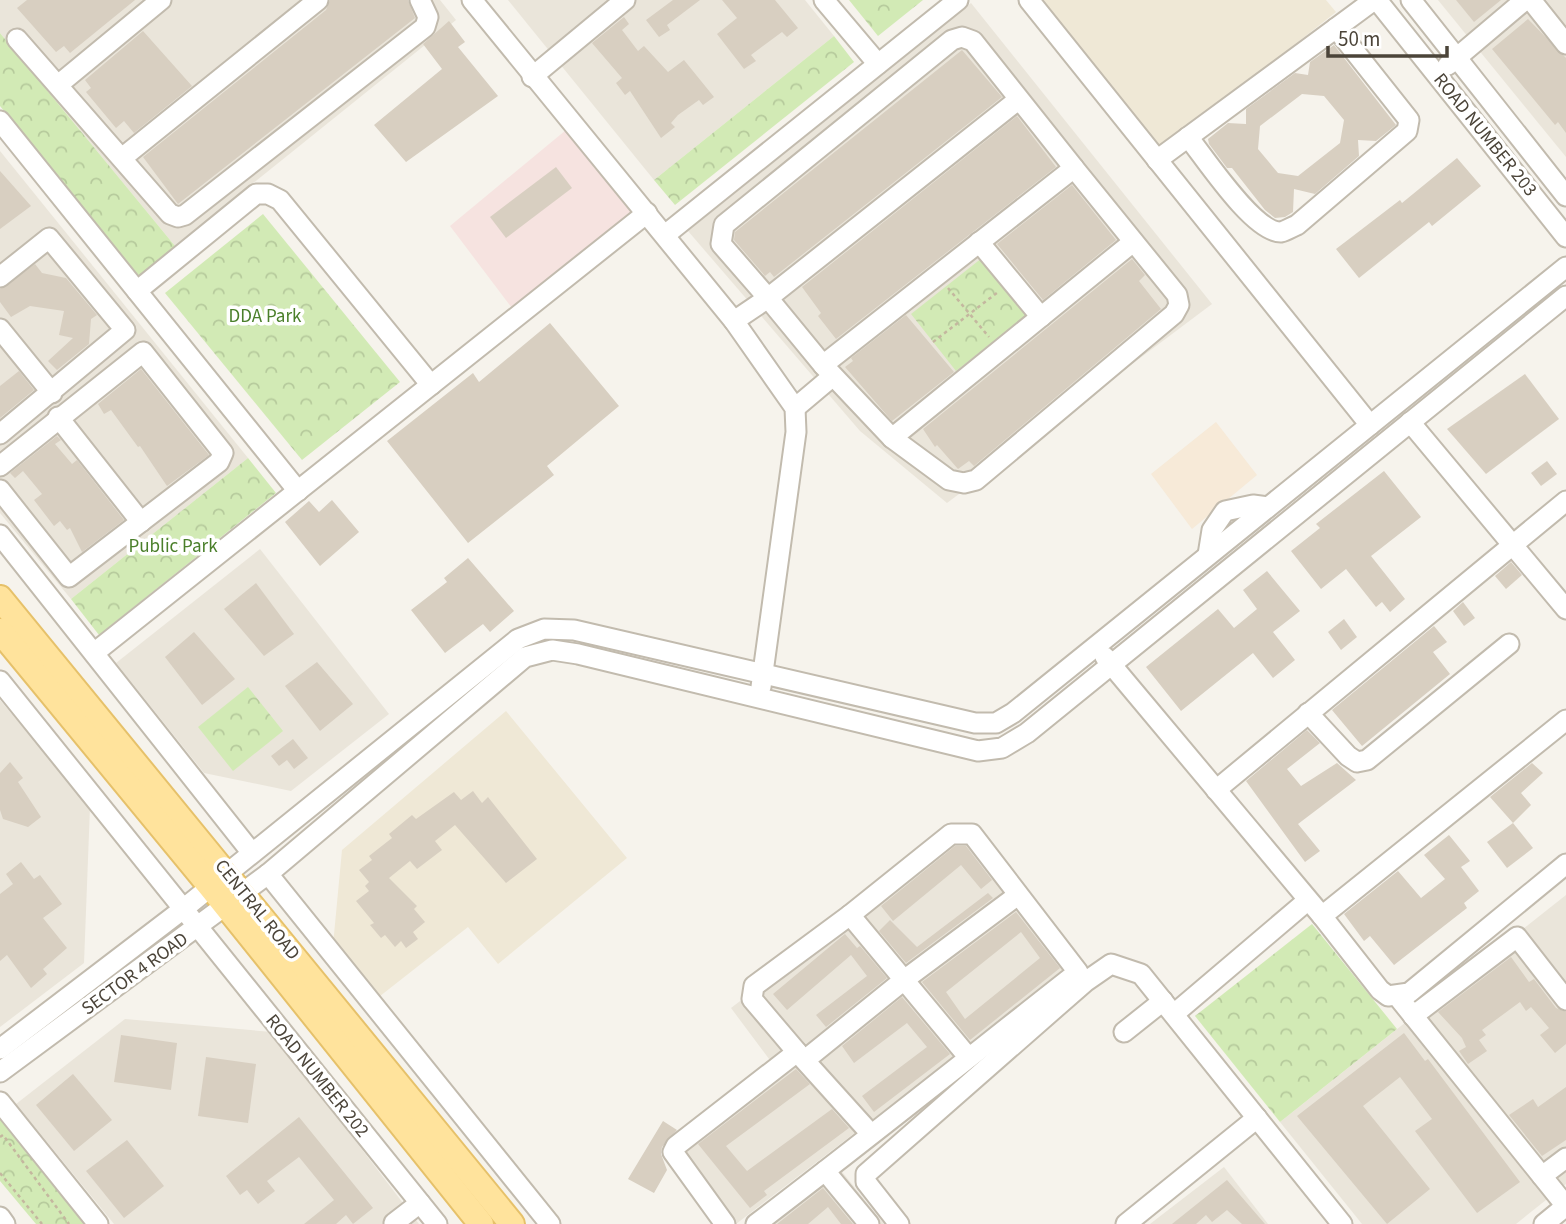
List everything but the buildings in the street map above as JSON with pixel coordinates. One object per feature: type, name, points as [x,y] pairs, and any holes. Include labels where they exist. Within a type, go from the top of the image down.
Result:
[{"type":"main road","name":"CENTRAL ROAD","points":[[0,598],[481,1224]]},
{"type":"main road","name":"CENTRAL ROAD","points":[[0,631],[512,1224]]},
{"type":"street","points":[[58,85],[161,0]]},
{"type":"street","points":[[122,158],[318,0]]},
{"type":"street","points":[[18,39],[170,214],[178,217],[185,215],[425,27],[428,17],[420,0]]},
{"type":"street","points":[[472,0],[532,77],[734,321],[795,408],[796,432],[760,698]]},
{"type":"street","points":[[532,77],[625,0]]},
{"type":"street","points":[[824,0],[878,64]]},
{"type":"street","points":[[664,235],[958,0]]},
{"type":"street","points":[[1029,0],[1370,425]]},
{"type":"street","points":[[1157,160],[1376,0]]},
{"type":"street","name":"ROAD NUMBER 203","points":[[1376,0],[1566,237]]},
{"type":"street","name":"ROAD NUMBER 203","points":[[1411,0],[1566,196]]},
{"type":"street","points":[[1437,75],[1524,0]]},
{"type":"street","points":[[1531,0],[1566,44]]},
{"type":"street","points":[[1188,137],[1254,219],[1270,229],[1282,232],[1297,225],[1407,131],[1409,125],[1409,120],[1336,28]]},
{"type":"street","points":[[962,37],[972,41],[1074,168],[1177,296],[1179,305],[1174,314],[976,480],[964,483],[949,480],[892,438],[828,371],[721,244],[724,225],[952,40],[962,37]]},
{"type":"street","points":[[734,321],[768,298],[1018,100]]},
{"type":"street","points":[[0,121],[298,491]]},
{"type":"street","points":[[250,164],[268,194]]},
{"type":"street","points":[[795,408],[828,371],[937,275],[1074,168]]},
{"type":"street","points":[[137,291],[256,194],[268,194],[280,200],[431,385]]},
{"type":"street","points":[[94,653],[647,213]]},
{"type":"street","points":[[0,276],[49,238],[125,330]]},
{"type":"street","points":[[979,242],[1041,317]]},
{"type":"street","points":[[892,438],[1133,242]]},
{"type":"street","name":"SECTOR 4 ROAD","points":[[0,1072],[197,928],[252,853],[518,639],[544,629],[574,630],[975,723],[996,723],[1096,646],[1566,267]]},
{"type":"street","name":"SECTOR 4 ROAD","points":[[0,1049],[182,910],[268,874],[525,657],[552,650],[565,652],[978,751],[1002,748],[1027,733],[1566,296]]},
{"type":"street","points":[[0,434],[52,393],[150,307]]},
{"type":"street","points":[[0,329],[52,393]]},
{"type":"street","points":[[0,466],[169,330]]},
{"type":"street","points":[[0,490],[69,577],[219,462],[223,453],[143,352]]},
{"type":"street","points":[[58,417],[141,522]]},
{"type":"street","points":[[1410,422],[1566,609]]},
{"type":"street","points":[[1216,790],[1566,501]]},
{"type":"street","points":[[0,535],[252,853]]},
{"type":"street","points":[[1308,713],[1348,756],[1357,762],[1367,760],[1509,644]]},
{"type":"street","points":[[1096,646],[1322,916],[1380,990],[1398,997],[1566,1206],[1544,1224]]},
{"type":"street","name":"ROAD NUMBER 202","points":[[0,681],[437,1224]]},
{"type":"street","points":[[1322,916],[1566,719]]},
{"type":"street","points":[[871,1134],[752,999],[751,992],[754,986],[850,915],[951,834],[972,834],[1082,977]]},
{"type":"street","points":[[1398,997],[1409,993],[1566,863]]},
{"type":"street","points":[[268,874],[550,1224]]},
{"type":"street","points":[[725,1224],[673,1152],[676,1146],[1018,895]]},
{"type":"street","points":[[1124,1032],[1169,1007],[1307,901]]},
{"type":"street","points":[[850,915],[969,1058]]},
{"type":"street","points":[[1413,1016],[1517,937],[1566,1000]]},
{"type":"street","points":[[756,1224],[969,1058],[1082,977],[1111,964],[1128,967],[1141,974],[1342,1224]]},
{"type":"street","points":[[899,1224],[866,1182],[866,1174],[1082,977]]},
{"type":"street","points":[[0,1102],[98,1224]]},
{"type":"street","points":[[1126,1224],[1257,1118]]},
{"type":"street","points":[[1542,1176],[1566,1158]]},
{"type":"street","points":[[825,1171],[869,1224]]},
{"type":"street","points":[[394,1224],[420,1203]]},
{"type":"street","points":[[0,1217],[5,1224]]},
{"type":"path","points":[[937,275],[1000,350]]},
{"type":"path","points":[[933,342],[1012,281]]},
{"type":"path","points":[[0,1137],[3,1135],[69,1224]]},
{"type":"path","points":[[0,1173],[42,1224]]},
{"type":"shaded area","points":[[0,0],[440,0],[456,20],[175,246],[0,33]]},
{"type":"shaded area","points":[[508,0],[805,0],[834,36],[654,180]]},
{"type":"shaded area","points":[[1040,0],[1326,0],[1336,12],[1162,150]]},
{"type":"shaded area","points":[[1438,0],[1566,0],[1566,157]]},
{"type":"shaded area","points":[[971,3],[1212,304],[947,503],[860,431],[688,231]]},
{"type":"shaded area","points":[[566,130],[636,219],[518,316],[450,226]]},
{"type":"shaded area","points":[[0,151],[248,458],[71,599],[0,513]]},
{"type":"shaded area","points":[[1216,422],[1257,475],[1192,529],[1151,474]]},
{"type":"shaded area","points":[[260,549],[389,714],[291,791],[204,773],[116,663]]},
{"type":"shaded area","points":[[0,700],[90,807],[84,963],[0,1027]]},
{"type":"shaded area","points":[[506,711],[627,858],[498,964],[468,927],[375,1000],[333,945],[342,850]]},
{"type":"shaded area","points":[[972,824],[1078,962],[736,1224],[726,1224],[671,1153],[778,1071],[731,1008]]},
{"type":"shaded area","points":[[1566,895],[1566,1184],[1516,1224],[1362,1224],[1280,1122]]},
{"type":"shaded area","points":[[125,1019],[272,1032],[419,1224],[114,1224],[16,1104]]},
{"type":"shaded area","points":[[1224,1167],[1268,1224],[1150,1224]]},
{"type":"shaded area","points":[[839,1168],[884,1224],[769,1224]]},
{"type":"green space","points":[[849,0],[923,0],[878,36]]},
{"type":"green space","points":[[0,33],[175,246],[139,276],[0,106]]},
{"type":"green space","points":[[834,36],[854,62],[675,205],[654,180]]},
{"type":"green space","name":"DDA Park","points":[[263,214],[400,382],[302,460],[165,293]]},
{"type":"green space","points":[[987,254],[1032,311],[956,371],[911,314]]},
{"type":"green space","name":"Public Park","points":[[248,458],[276,493],[99,635],[71,599]]},
{"type":"green space","points":[[248,687],[283,731],[233,771],[198,727]]},
{"type":"green space","points":[[1312,924],[1397,1029],[1280,1122],[1195,1016]]},
{"type":"green space","points":[[3,1116],[89,1224],[36,1224],[0,1181],[0,1118]]}]
